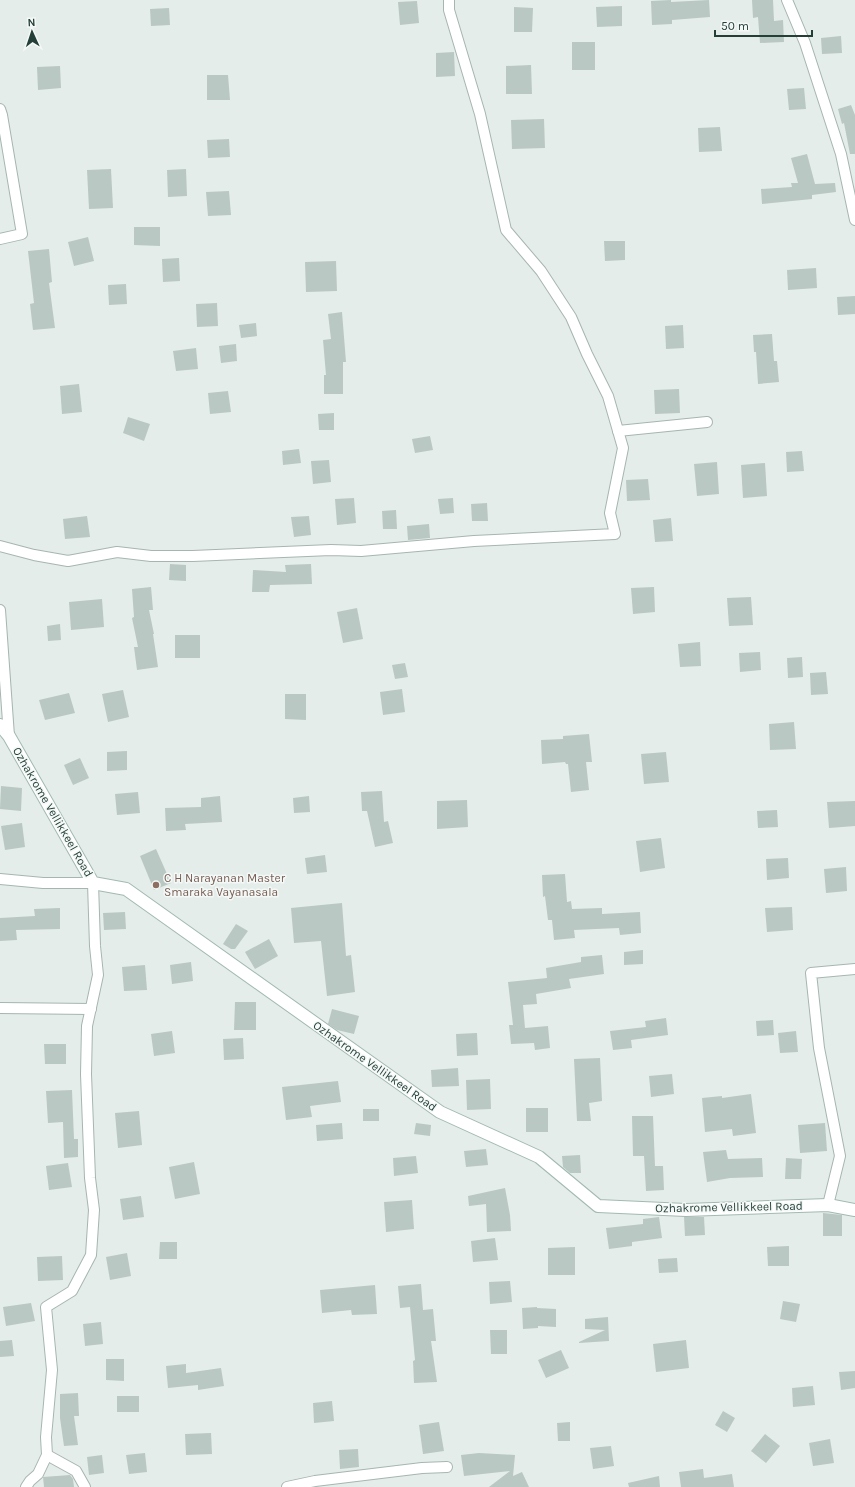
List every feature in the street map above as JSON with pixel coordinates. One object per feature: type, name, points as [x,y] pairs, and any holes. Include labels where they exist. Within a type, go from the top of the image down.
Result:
[{"type":"main road","name":"Ozhakrome Vellikkeel Road","points":[[0,725],[9,736],[93,883],[126,889],[440,1112],[539,1157],[598,1206],[686,1210],[828,1205],[855,1210]]},
{"type":"street","points":[[0,546],[34,555],[68,561],[117,552],[151,556],[194,556],[331,550],[360,551],[474,541],[614,534],[610,513],[623,448],[608,396],[587,354],[571,317],[541,271],[506,230],[480,114],[449,10],[449,0]]},
{"type":"street","points":[[787,0],[805,44],[841,154],[855,220]]},
{"type":"street","points":[[0,109],[22,234],[0,239]]},
{"type":"street","points":[[618,431],[707,422]]},
{"type":"street","points":[[0,610],[9,736]]},
{"type":"street","points":[[0,879],[43,884],[93,883],[95,946],[98,975],[87,1026],[86,1074],[90,1178],[94,1210],[91,1256],[72,1291],[46,1307],[52,1370],[46,1437],[47,1455],[38,1474],[26,1487]]},
{"type":"street","points":[[828,1205],[840,1156],[819,1048],[811,973],[855,969]]},
{"type":"street","points":[[0,1008],[91,1009]]},
{"type":"street","points":[[47,1455],[76,1471],[85,1487]]},
{"type":"street","points":[[287,1487],[315,1481],[422,1468],[447,1467]]},
{"type":"building","points":[[671,0],[671,2],[709,0],[710,17],[672,20],[672,24],[652,25],[651,1]]},
{"type":"building","points":[[752,0],[773,0],[774,21],[783,20],[784,42],[760,43],[758,17],[753,18]]},
{"type":"building","points":[[417,1],[419,23],[400,25],[398,2]]},
{"type":"building","points":[[622,6],[622,26],[597,27],[596,7]]},
{"type":"building","points":[[514,7],[533,8],[532,32],[514,32]]},
{"type":"building","points":[[169,8],[170,25],[151,26],[150,9]]},
{"type":"building","points":[[841,36],[842,53],[822,54],[821,38]]},
{"type":"building","points":[[572,42],[595,42],[595,70],[572,70]]},
{"type":"building","points":[[454,52],[455,76],[436,77],[436,53]]},
{"type":"building","points":[[531,65],[532,94],[506,94],[506,66]]},
{"type":"building","points":[[60,66],[61,88],[38,90],[37,67]]},
{"type":"building","points":[[207,75],[228,75],[230,100],[207,100]]},
{"type":"building","points":[[804,88],[806,109],[789,110],[787,89]]},
{"type":"building","points":[[851,105],[855,115],[855,154],[850,154],[844,123],[842,124],[838,109]]},
{"type":"building","points":[[544,119],[545,148],[512,149],[511,120]]},
{"type":"building","points":[[720,127],[722,151],[699,152],[698,128]]},
{"type":"building","points":[[229,139],[230,157],[208,158],[207,140]]},
{"type":"building","points":[[807,154],[815,184],[835,183],[836,192],[812,195],[812,199],[762,204],[761,189],[792,187],[791,183],[798,183],[791,158]]},
{"type":"building","points":[[111,169],[113,208],[89,209],[87,170]]},
{"type":"building","points":[[186,169],[187,196],[168,197],[167,170]]},
{"type":"building","points":[[229,191],[231,215],[208,216],[206,192]]},
{"type":"building","points":[[134,227],[160,227],[160,246],[134,245]]},
{"type":"building","points":[[88,237],[94,261],[74,266],[68,242]]},
{"type":"building","points":[[604,241],[625,241],[625,260],[605,261]]},
{"type":"building","points":[[49,249],[52,282],[49,283],[55,328],[33,330],[30,304],[34,303],[28,251]]},
{"type":"building","points":[[179,258],[180,281],[163,282],[162,259]]},
{"type":"building","points":[[336,261],[337,291],[306,292],[305,262]]},
{"type":"building","points":[[816,268],[817,288],[788,290],[787,270]]},
{"type":"building","points":[[126,284],[127,304],[109,305],[108,285]]},
{"type":"building","points":[[855,296],[855,314],[838,315],[837,297]]},
{"type":"building","points":[[217,303],[218,326],[197,327],[196,304]]},
{"type":"building","points":[[342,312],[346,362],[343,362],[343,394],[324,394],[324,375],[326,375],[323,340],[331,339],[328,314]]},
{"type":"building","points":[[256,323],[257,336],[241,338],[239,325]]},
{"type":"building","points":[[683,325],[684,348],[666,349],[665,326]]},
{"type":"building","points":[[772,334],[774,361],[777,361],[779,382],[758,384],[756,352],[754,352],[753,335]]},
{"type":"building","points":[[236,344],[237,361],[221,363],[219,346]]},
{"type":"building","points":[[196,348],[198,369],[176,371],[173,351]]},
{"type":"building","points":[[79,384],[82,412],[62,414],[60,386]]},
{"type":"building","points":[[679,389],[680,413],[655,414],[654,390]]},
{"type":"building","points":[[228,391],[231,412],[210,414],[208,393]]},
{"type":"building","points":[[334,413],[334,430],[319,430],[318,414]]},
{"type":"building","points":[[128,417],[150,424],[144,441],[123,433]]},
{"type":"building","points":[[430,436],[433,450],[415,453],[412,439]]},
{"type":"building","points":[[299,449],[301,463],[283,465],[282,451]]},
{"type":"building","points":[[802,451],[804,471],[787,472],[786,452]]},
{"type":"building","points":[[329,460],[331,482],[313,484],[311,461]]},
{"type":"building","points":[[717,462],[719,494],[697,496],[694,464]]},
{"type":"building","points":[[765,463],[767,496],[743,498],[741,465]]},
{"type":"building","points":[[648,479],[650,500],[627,501],[626,480]]},
{"type":"building","points":[[354,498],[356,523],[337,525],[335,499]]},
{"type":"building","points":[[453,498],[454,513],[440,514],[438,499]]},
{"type":"building","points":[[487,503],[488,521],[472,521],[471,504]]},
{"type":"building","points":[[396,510],[397,529],[383,529],[382,511]]},
{"type":"building","points":[[87,516],[90,537],[65,539],[63,519]]},
{"type":"building","points":[[309,516],[311,535],[294,537],[291,517]]},
{"type":"building","points":[[671,518],[673,541],[655,542],[653,520]]},
{"type":"building","points":[[429,524],[430,538],[408,540],[407,526]]},
{"type":"building","points":[[170,564],[186,565],[186,581],[169,580]]},
{"type":"building","points":[[311,564],[312,584],[270,585],[269,592],[252,592],[253,570],[286,572],[285,565]]},
{"type":"building","points":[[151,587],[153,610],[149,610],[158,667],[137,670],[134,647],[138,647],[132,618],[134,617],[132,589]]},
{"type":"building","points":[[654,587],[655,612],[633,614],[631,588]]},
{"type":"building","points":[[751,597],[753,625],[729,626],[727,598]]},
{"type":"building","points":[[102,599],[104,627],[71,630],[69,602]]},
{"type":"building","points":[[357,608],[363,639],[343,643],[337,612]]},
{"type":"building","points":[[60,624],[61,640],[48,641],[47,626]]},
{"type":"building","points":[[175,635],[200,635],[200,658],[175,658]]},
{"type":"building","points":[[700,642],[701,666],[680,667],[678,644]]},
{"type":"building","points":[[760,652],[761,670],[740,672],[739,653]]},
{"type":"building","points":[[802,657],[803,677],[788,678],[787,658]]},
{"type":"building","points":[[405,663],[408,677],[395,679],[392,665]]},
{"type":"building","points":[[826,672],[828,694],[811,695],[810,673]]},
{"type":"building","points":[[402,689],[405,712],[383,715],[380,692]]},
{"type":"building","points":[[123,690],[129,717],[108,722],[102,694]]},
{"type":"building","points":[[69,693],[75,713],[45,720],[39,700]]},
{"type":"building","points":[[285,694],[306,694],[306,720],[285,719]]},
{"type":"building","points":[[794,722],[796,749],[770,750],[769,724]]},
{"type":"building","points":[[589,734],[592,762],[586,762],[589,790],[571,792],[568,764],[565,762],[542,764],[541,740],[563,739],[563,736]]},
{"type":"building","points":[[127,751],[127,770],[107,771],[107,752]]},
{"type":"building","points":[[666,752],[669,782],[644,784],[641,754]]},
{"type":"building","points":[[80,758],[89,778],[73,785],[64,765]]},
{"type":"building","points":[[1,786],[22,788],[21,811],[0,809]]},
{"type":"building","points":[[382,791],[384,822],[388,821],[393,843],[375,847],[367,811],[362,811],[361,792]]},
{"type":"building","points":[[138,792],[140,813],[117,815],[115,794]]},
{"type":"building","points":[[220,796],[222,822],[185,824],[186,830],[166,831],[165,808],[201,807],[201,798]]},
{"type":"building","points":[[309,796],[310,812],[294,813],[293,798]]},
{"type":"building","points":[[467,800],[468,827],[437,829],[437,801]]},
{"type":"building","points":[[855,801],[855,826],[829,828],[827,802]]},
{"type":"building","points":[[777,810],[778,827],[758,828],[757,811]]},
{"type":"building","points":[[22,823],[25,847],[5,850],[1,826]]},
{"type":"building","points":[[661,838],[665,868],[640,872],[636,841]]},
{"type":"building","points":[[156,849],[171,883],[154,890],[140,856]]},
{"type":"building","points":[[325,855],[327,872],[307,874],[305,858]]},
{"type":"building","points":[[788,858],[789,878],[767,880],[766,859]]},
{"type":"building","points":[[846,867],[847,891],[826,893],[824,869]]},
{"type":"building","points":[[565,874],[567,902],[571,901],[572,909],[602,908],[602,914],[640,912],[641,933],[620,935],[619,928],[574,930],[575,938],[554,940],[552,920],[548,920],[545,896],[543,897],[542,875]]},
{"type":"building","points":[[342,903],[346,956],[351,955],[355,992],[327,996],[321,941],[294,943],[291,908]]},
{"type":"building","points":[[792,907],[793,930],[767,932],[765,908]]},
{"type":"building","points":[[60,908],[60,929],[16,930],[17,940],[0,941],[0,918],[35,916],[34,909]]},
{"type":"building","points":[[125,912],[126,929],[104,930],[103,913]]},
{"type":"building","points":[[236,924],[248,931],[235,949],[231,949],[223,944]]},
{"type":"building","points":[[269,939],[278,956],[255,969],[245,952]]},
{"type":"building","points":[[643,950],[643,964],[624,965],[624,952]]},
{"type":"building","points":[[602,955],[604,974],[569,979],[571,988],[536,994],[537,1004],[523,1005],[525,1028],[548,1026],[550,1048],[535,1050],[534,1043],[511,1044],[509,1025],[513,1025],[508,982],[547,978],[546,968],[581,962],[581,957]]},
{"type":"building","points":[[191,962],[193,981],[172,984],[170,965]]},
{"type":"building","points":[[145,965],[147,990],[124,991],[122,967]]},
{"type":"building","points":[[235,1002],[256,1002],[256,1030],[234,1030]]},
{"type":"building","points":[[332,1009],[359,1016],[354,1034],[337,1030],[328,1024]]},
{"type":"building","points":[[666,1018],[668,1035],[631,1040],[632,1048],[613,1050],[610,1031],[646,1027],[645,1021]]},
{"type":"building","points":[[773,1020],[774,1035],[757,1036],[756,1021]]},
{"type":"building","points":[[172,1031],[175,1053],[154,1056],[151,1034]]},
{"type":"building","points":[[796,1031],[798,1052],[780,1053],[778,1033]]},
{"type":"building","points":[[477,1033],[478,1055],[457,1056],[456,1034]]},
{"type":"building","points":[[243,1038],[244,1059],[224,1060],[223,1039]]},
{"type":"building","points":[[44,1044],[66,1044],[66,1064],[45,1064]]},
{"type":"building","points":[[600,1058],[602,1101],[589,1103],[591,1121],[577,1121],[574,1059]]},
{"type":"building","points":[[458,1068],[459,1086],[432,1087],[431,1070]]},
{"type":"building","points":[[672,1074],[674,1094],[651,1097],[649,1076]]},
{"type":"building","points":[[490,1079],[491,1109],[467,1110],[466,1080]]},
{"type":"building","points":[[338,1081],[341,1102],[310,1106],[312,1117],[286,1120],[282,1087]]},
{"type":"building","points":[[72,1090],[74,1139],[78,1139],[78,1157],[64,1158],[63,1122],[48,1123],[46,1091]]},
{"type":"building","points":[[751,1094],[756,1133],[733,1136],[732,1129],[705,1132],[702,1098],[722,1096],[722,1098]]},
{"type":"building","points":[[526,1108],[548,1108],[548,1132],[526,1132]]},
{"type":"building","points":[[363,1109],[379,1109],[379,1121],[363,1121]]},
{"type":"building","points":[[139,1111],[142,1145],[118,1148],[115,1113]]},
{"type":"building","points":[[632,1116],[653,1116],[655,1166],[663,1166],[664,1190],[646,1191],[644,1156],[633,1156]]},
{"type":"building","points":[[342,1123],[343,1139],[317,1141],[316,1125]]},
{"type":"building","points":[[416,1123],[431,1125],[430,1136],[414,1134]]},
{"type":"building","points":[[825,1123],[827,1151],[800,1153],[798,1125]]},
{"type":"building","points":[[486,1149],[488,1165],[466,1167],[464,1151]]},
{"type":"building","points":[[726,1150],[728,1159],[762,1158],[763,1177],[730,1178],[707,1182],[703,1152]]},
{"type":"building","points":[[580,1155],[581,1173],[570,1173],[563,1167],[562,1156]]},
{"type":"building","points":[[416,1156],[418,1173],[394,1176],[393,1158]]},
{"type":"building","points":[[786,1158],[802,1159],[801,1179],[785,1179]]},
{"type":"building","points":[[194,1162],[200,1194],[175,1199],[169,1167]]},
{"type":"building","points":[[68,1163],[72,1187],[49,1190],[46,1166]]},
{"type":"building","points":[[505,1188],[510,1215],[511,1231],[487,1232],[486,1204],[469,1206],[468,1196]]},
{"type":"building","points":[[141,1196],[144,1217],[123,1220],[120,1199]]},
{"type":"building","points":[[412,1200],[414,1229],[386,1232],[384,1202]]},
{"type":"building","points":[[823,1213],[842,1215],[842,1236],[823,1236]]},
{"type":"building","points":[[659,1217],[662,1238],[632,1242],[632,1246],[609,1249],[606,1228],[643,1224],[643,1219]]},
{"type":"building","points":[[684,1217],[704,1217],[705,1235],[685,1236]]},
{"type":"building","points":[[495,1238],[498,1260],[473,1262],[471,1241]]},
{"type":"building","points":[[160,1242],[177,1242],[177,1259],[159,1259]]},
{"type":"building","points":[[789,1246],[789,1266],[768,1266],[767,1247]]},
{"type":"building","points":[[575,1247],[575,1275],[548,1275],[548,1248]]},
{"type":"building","points":[[127,1253],[131,1276],[110,1280],[106,1257]]},
{"type":"building","points":[[62,1256],[63,1280],[38,1281],[37,1257]]},
{"type":"building","points":[[677,1258],[678,1272],[659,1273],[658,1259]]},
{"type":"building","points":[[510,1281],[512,1302],[490,1304],[489,1282]]},
{"type":"building","points":[[421,1284],[423,1310],[433,1309],[436,1341],[431,1341],[437,1382],[414,1383],[413,1361],[415,1360],[410,1307],[400,1308],[398,1286]]},
{"type":"building","points":[[375,1285],[377,1314],[352,1315],[351,1310],[322,1313],[320,1290]]},
{"type":"building","points":[[783,1301],[800,1304],[796,1322],[780,1319]]},
{"type":"building","points":[[31,1303],[35,1321],[6,1326],[3,1307]]},
{"type":"building","points":[[537,1307],[556,1309],[556,1327],[538,1326],[538,1328],[523,1329],[522,1308]]},
{"type":"building","points":[[608,1317],[609,1341],[579,1343],[605,1330],[585,1329],[585,1319]]},
{"type":"building","points":[[101,1322],[103,1344],[85,1346],[83,1324]]},
{"type":"building","points":[[490,1330],[507,1330],[507,1354],[491,1354]]},
{"type":"building","points":[[12,1340],[14,1356],[0,1357],[0,1341]]},
{"type":"building","points":[[686,1340],[689,1368],[656,1372],[653,1344]]},
{"type":"building","points":[[561,1350],[569,1368],[546,1378],[538,1360]]},
{"type":"building","points":[[106,1359],[124,1359],[124,1381],[106,1380]]},
{"type":"building","points":[[186,1364],[186,1373],[221,1368],[224,1386],[198,1390],[198,1385],[168,1388],[166,1366]]},
{"type":"building","points":[[855,1371],[855,1388],[841,1390],[839,1372]]},
{"type":"building","points":[[813,1386],[815,1405],[793,1407],[792,1388]]},
{"type":"building","points":[[78,1393],[79,1416],[74,1416],[78,1445],[64,1446],[60,1418],[60,1394]]},
{"type":"building","points":[[117,1396],[139,1396],[139,1412],[117,1412]]},
{"type":"building","points":[[332,1401],[334,1421],[314,1423],[313,1403]]},
{"type":"building","points":[[723,1411],[735,1418],[727,1432],[715,1425]]},
{"type":"building","points":[[439,1422],[444,1451],[423,1454],[419,1425]]},
{"type":"building","points":[[570,1422],[570,1441],[558,1441],[557,1423]]},
{"type":"building","points":[[211,1433],[212,1454],[186,1455],[185,1434]]},
{"type":"building","points":[[765,1434],[780,1446],[766,1463],[751,1451]]},
{"type":"building","points":[[830,1439],[834,1463],[813,1466],[809,1443]]},
{"type":"building","points":[[611,1446],[614,1466],[593,1469],[590,1448]]},
{"type":"building","points":[[358,1449],[359,1467],[340,1469],[339,1450]]},
{"type":"building","points":[[145,1453],[147,1472],[129,1474],[126,1455]]},
{"type":"building","points":[[479,1453],[515,1455],[513,1476],[522,1472],[529,1487],[489,1487],[510,1471],[464,1476],[461,1455]]},
{"type":"building","points":[[102,1455],[104,1473],[89,1475],[87,1457]]},
{"type":"building","points":[[703,1469],[704,1478],[732,1474],[734,1487],[681,1487],[679,1472]]},
{"type":"building","points":[[70,1475],[73,1479],[74,1487],[44,1487],[43,1477]]},
{"type":"building","points":[[659,1476],[660,1487],[629,1487],[628,1483]]},
{"type":"place","name":"C H Narayanan Master Smaraka Vayanasala","points":[[156,885]]}]
